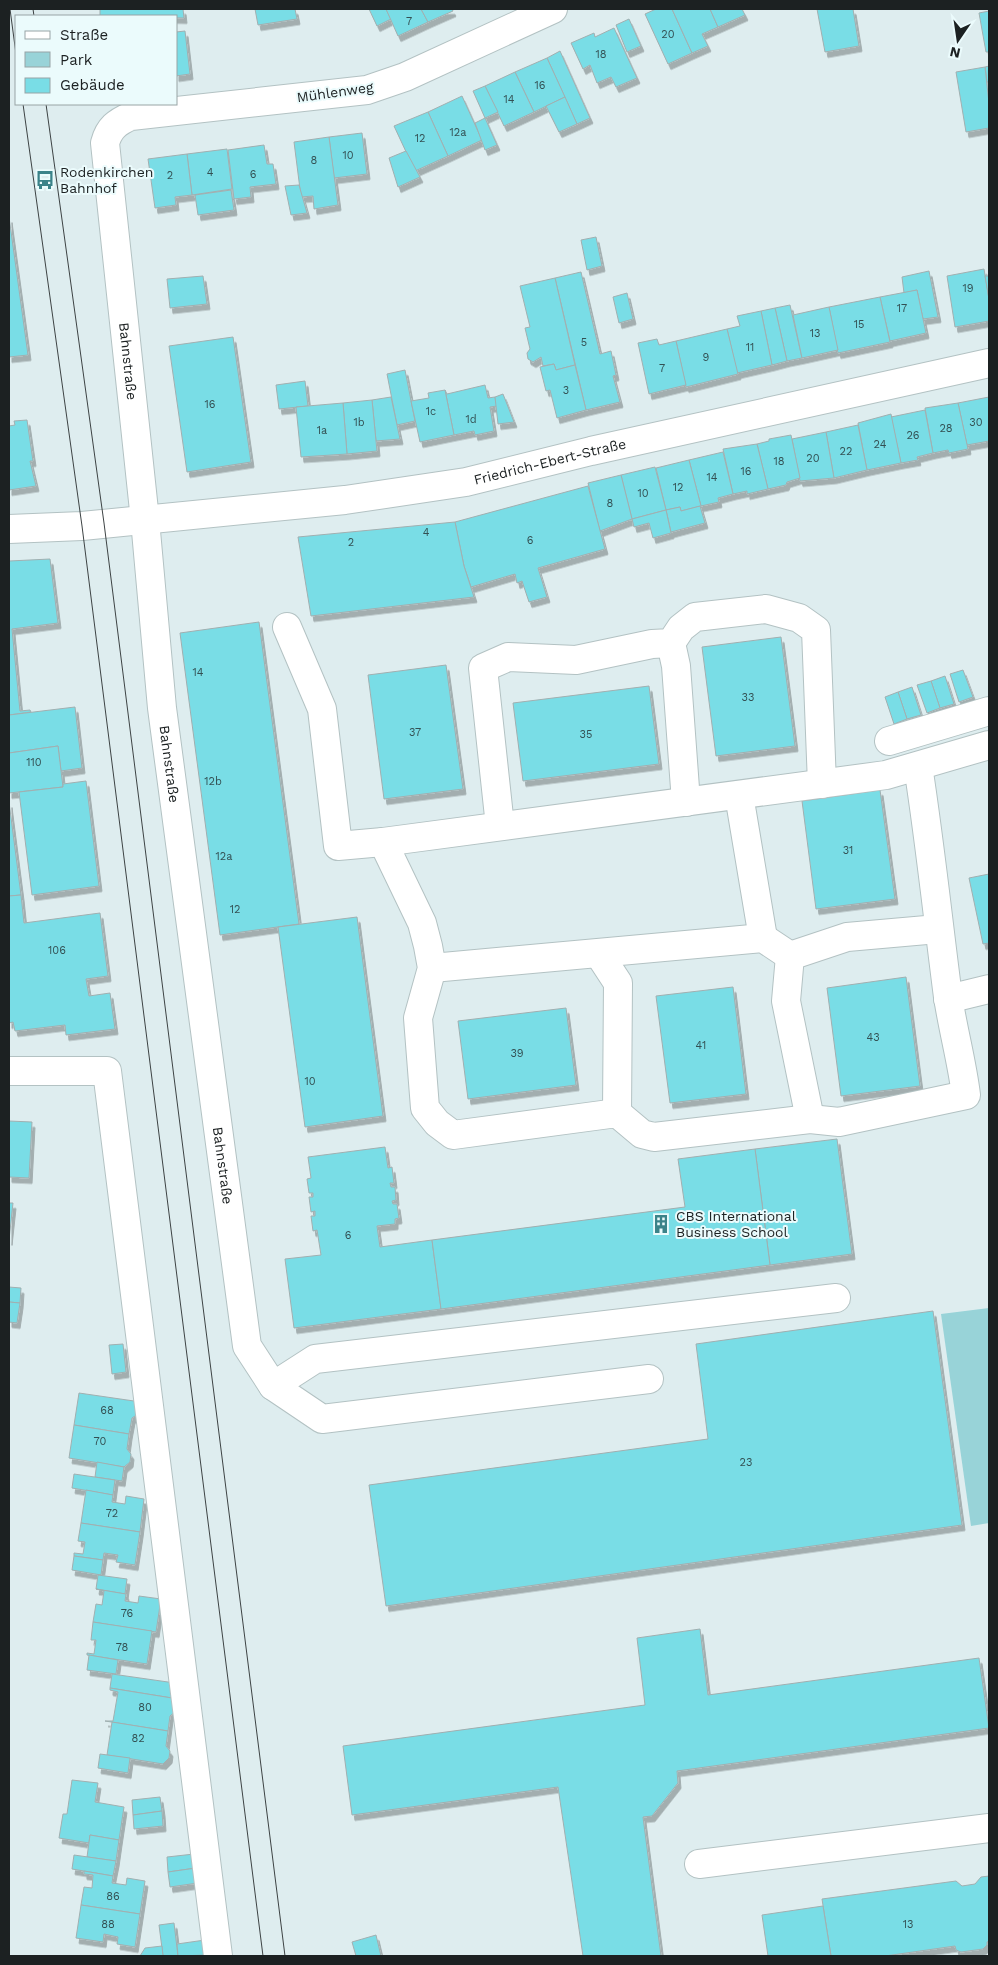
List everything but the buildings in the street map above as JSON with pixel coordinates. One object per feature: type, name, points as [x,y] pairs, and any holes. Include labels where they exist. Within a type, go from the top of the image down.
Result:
[{"type":"main road","name":"Mühlenweg","points":[[108,133],[118,122],[131,116],[367,90],[405,77],[553,9]]},
{"type":"main road","name":"Bahnstraße","points":[[108,133],[105,143],[145,520],[162,708],[247,1346],[273,1386]]},
{"type":"main road","name":"Friedrich-Ebert-Straße","points":[[9,529],[145,520],[345,500],[466,482],[591,451],[989,363]]},
{"type":"main road","points":[[670,643],[681,628],[695,617],[766,609],[799,618],[816,630],[822,784]]},
{"type":"main road","points":[[287,627],[322,709],[338,846],[383,842],[886,775],[989,745]]},
{"type":"main road","points":[[500,826],[483,668],[508,657],[576,660],[652,644],[670,643]]},
{"type":"main road","points":[[670,643],[676,666],[686,802]]},
{"type":"main road","points":[[889,741],[989,711]]},
{"type":"main road","points":[[383,842],[422,924],[432,968],[418,1018],[425,1108],[437,1123],[453,1135],[617,1113],[642,1134],[654,1137],[810,1119],[839,1122],[966,1095],[948,999],[938,928],[934,874],[918,766]]},
{"type":"main road","points":[[739,794],[763,938]]},
{"type":"main road","points":[[790,956],[847,937],[938,928]]},
{"type":"main road","points":[[432,968],[763,938],[790,956]]},
{"type":"main road","points":[[599,954],[618,983],[617,1113]]},
{"type":"main road","points":[[790,956],[786,1001],[810,1119]]},
{"type":"main road","points":[[948,999],[989,989]]},
{"type":"main road","points":[[9,1071],[107,1071],[218,1956]]},
{"type":"main road","points":[[649,1379],[322,1419],[273,1386],[315,1358],[836,1298]]},
{"type":"main road","points":[[699,1864],[989,1828]]},
{"type":"green space","points":[[989,1308],[989,1523],[971,1526],[941,1314]]},
{"type":"tram line","points":[[10,9],[15,46]]},
{"type":"tram line","points":[[33,9],[34,15]]},
{"type":"tram line","points":[[23,105],[82,526],[263,1956]]},
{"type":"tram line","points":[[46,105],[104,523],[285,1956]]},
{"type":"place","name":"Rodenkirchen Bahnhof","points":[[45,180]]},
{"type":"place","name":"CBS International Business School","points":[[661,1224]]}]
